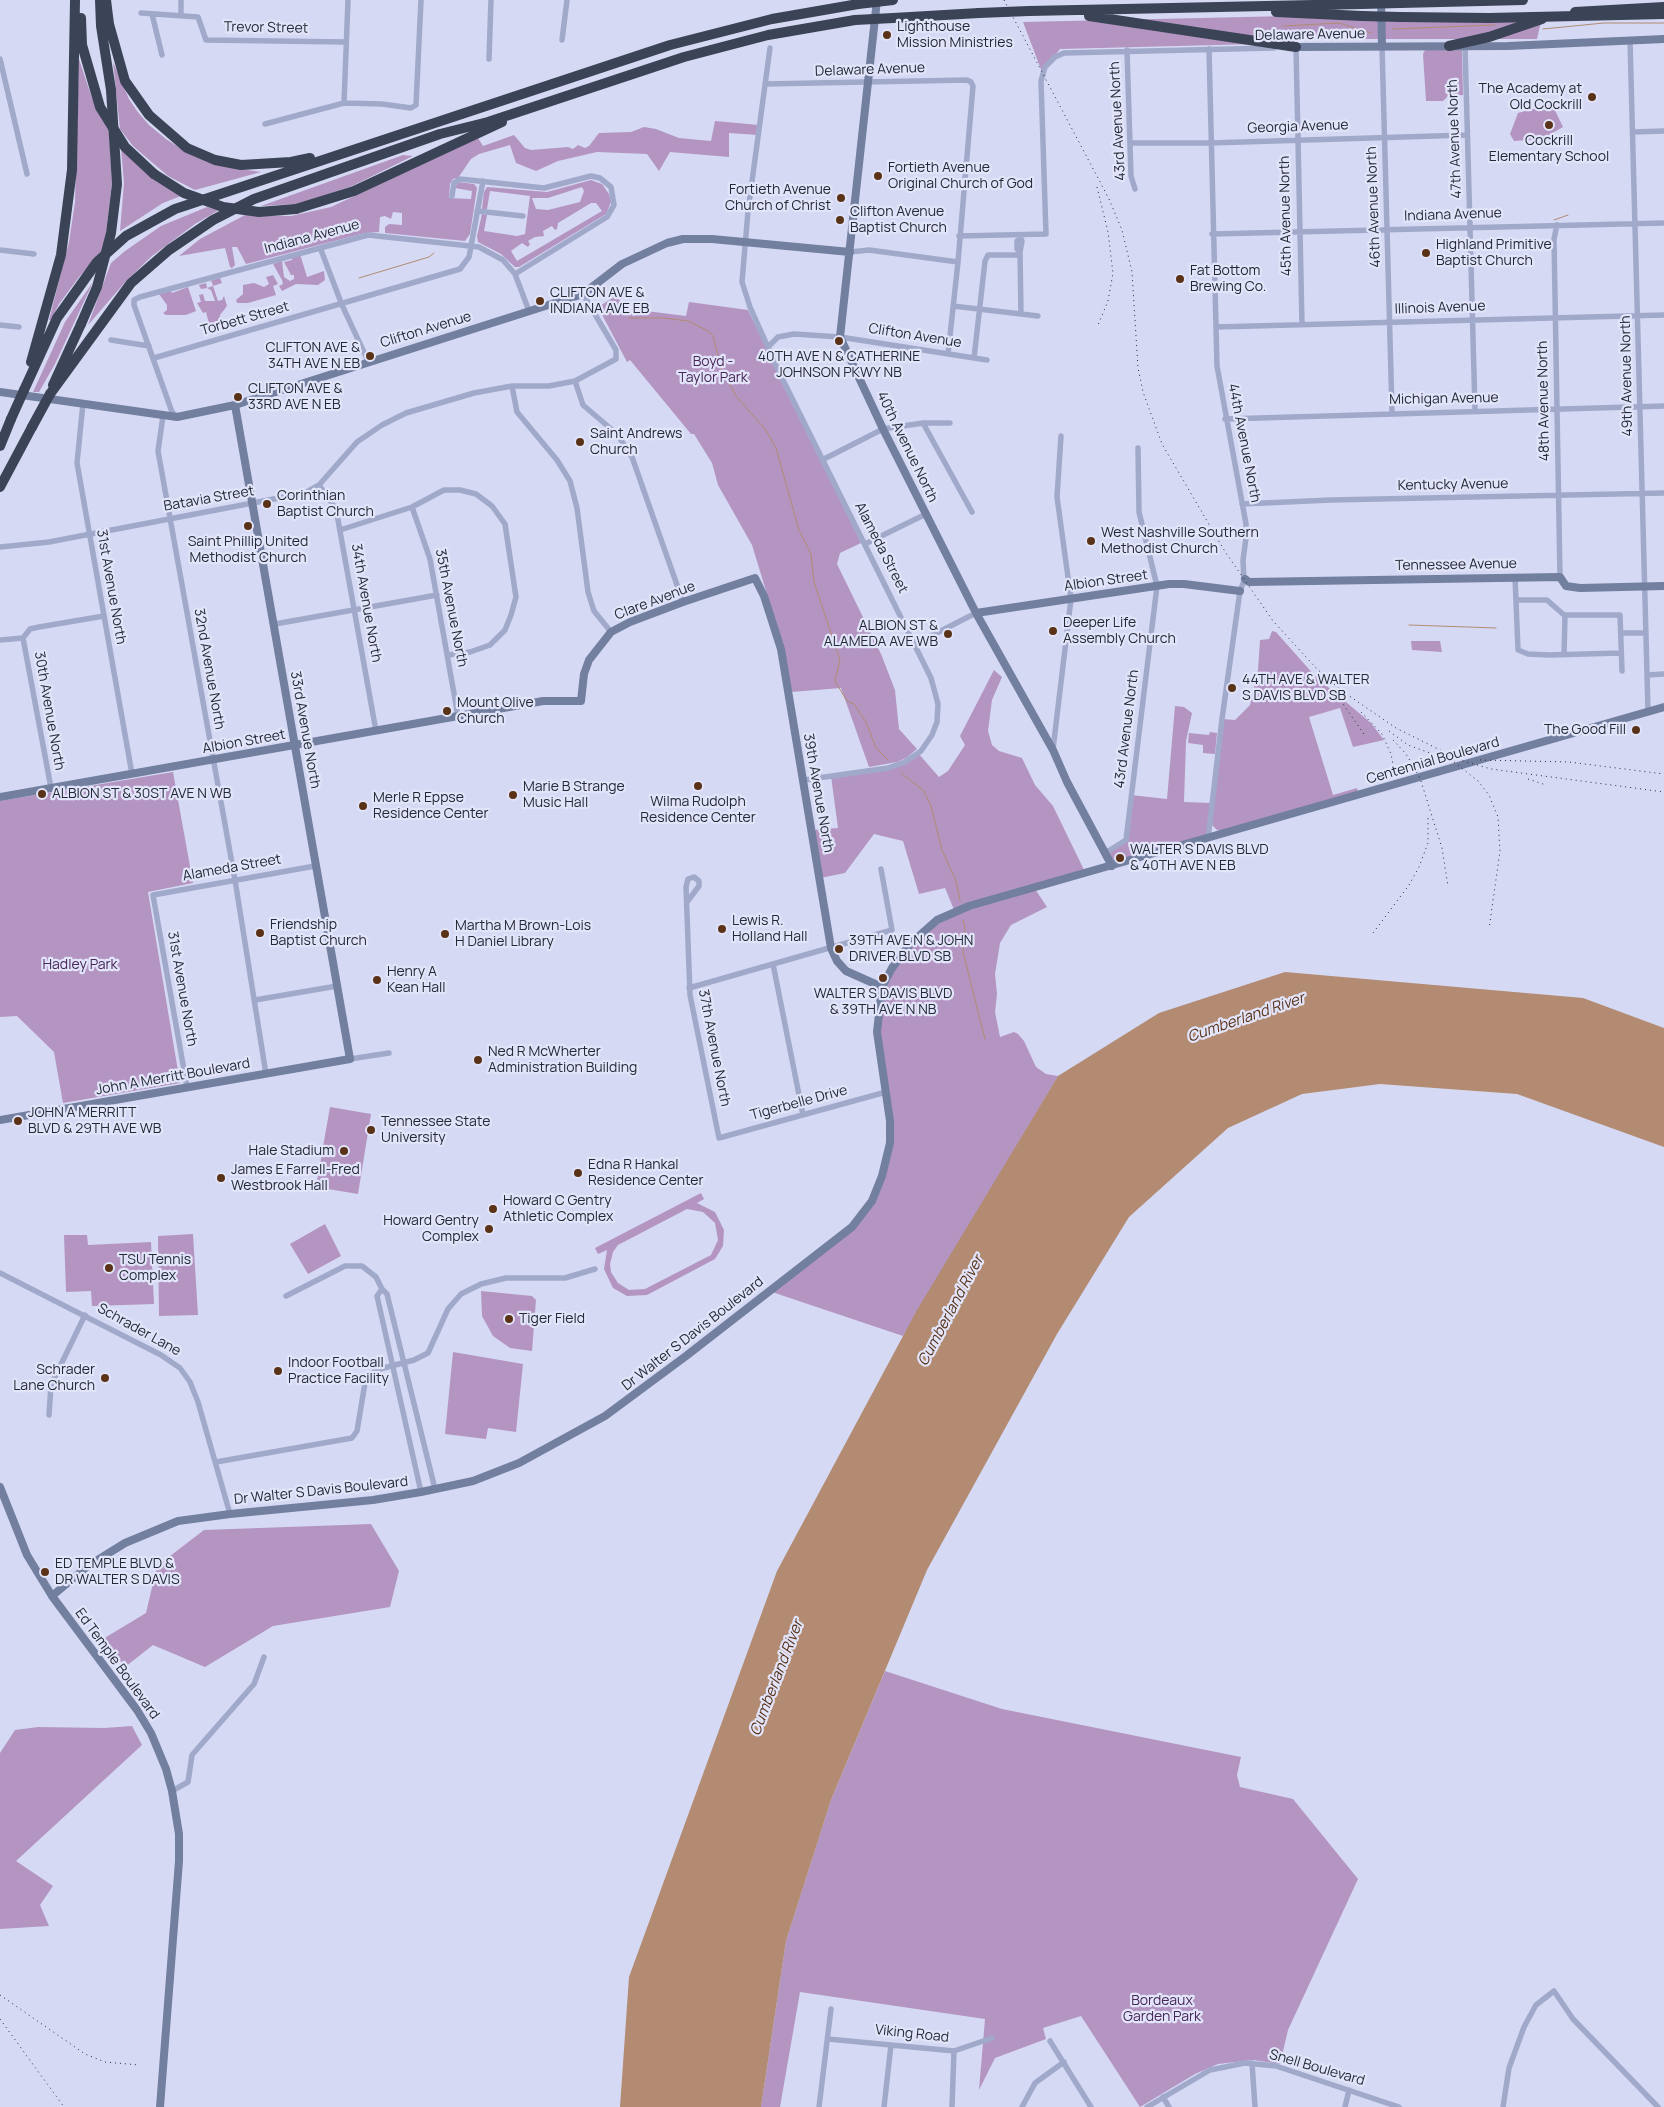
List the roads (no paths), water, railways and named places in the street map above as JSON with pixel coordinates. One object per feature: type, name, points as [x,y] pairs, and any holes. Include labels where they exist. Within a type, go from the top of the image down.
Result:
[{"type":"highway","points":[[24,390],[61,255],[72,170],[76,0]]},
{"type":"highway","points":[[80,0],[82,45],[100,107],[125,147],[154,174],[184,193],[223,207],[259,212],[296,209],[354,191],[537,104]]},
{"type":"highway","points":[[50,393],[55,377],[98,287],[111,233],[117,184],[111,90],[101,26],[100,0]]},
{"type":"highway","points":[[106,0],[109,24],[125,81],[149,115],[187,148],[215,160],[241,165],[283,163],[388,138]]},
{"type":"highway","points":[[0,446],[57,318],[97,262],[126,236],[175,209],[670,45],[772,19],[858,4],[901,0]]},
{"type":"highway","points":[[0,487],[50,393],[131,283],[169,250],[213,220],[254,199],[305,179],[537,104],[684,57],[768,35],[855,20],[1029,11],[1523,0]]},
{"type":"highway","points":[[1238,7],[1284,13],[1400,17],[1490,18],[1664,14]]},
{"type":"highway","points":[[1449,46],[1570,12],[1664,7]]},
{"type":"highway","points":[[1058,11],[1296,47]]},
{"type":"street","points":[[181,0],[181,16]]},
{"type":"street","points":[[344,104],[348,0]]},
{"type":"street","points":[[265,124],[344,104],[382,104],[411,108],[416,105],[421,0]]},
{"type":"street","points":[[489,59],[491,0]]},
{"type":"street","points":[[562,40],[567,0]]},
{"type":"street","points":[[840,337],[877,0]]},
{"type":"street","name":"46th Avenue North","points":[[1381,0],[1392,412]]},
{"type":"street","name":"Trevor Street","points":[[141,13],[198,17],[206,40],[346,42]]},
{"type":"street","points":[[152,14],[162,55]]},
{"type":"street","name":"Delaware Avenue","points":[[1020,237],[1046,234],[1041,81],[1042,72],[1049,62],[1064,53],[1296,47],[1465,46],[1664,39]]},
{"type":"street","name":"49th Avenue North","points":[[1630,40],[1639,316],[1648,711]]},
{"type":"street","name":"47th Avenue North","points":[[1465,46],[1475,410]]},
{"type":"street","name":"45th Avenue North","points":[[1296,47],[1302,324]]},
{"type":"street","points":[[744,242],[770,48]]},
{"type":"street","name":"44th Avenue North","points":[[1208,839],[1240,591],[1245,579],[1243,560],[1246,524],[1216,366],[1209,49]]},
{"type":"street","name":"43rd Avenue North","points":[[1127,50],[1131,176],[1135,190]]},
{"type":"street","points":[[0,59],[27,174]]},
{"type":"street","name":"Delaware Avenue","points":[[765,84],[967,80],[973,86],[960,236]]},
{"type":"street","points":[[0,93],[8,91]]},
{"type":"street","points":[[1634,132],[1664,131]]},
{"type":"street","name":"Georgia Avenue","points":[[1130,143],[1210,143],[1385,136],[1467,135]]},
{"type":"street","points":[[452,196],[453,185],[457,180],[547,188],[591,176],[602,180],[612,189],[614,205],[607,217],[516,274],[530,311]]},
{"type":"street","points":[[472,246],[483,181]]},
{"type":"street","points":[[477,211],[524,216]]},
{"type":"street","name":"Indiana Avenue","points":[[1212,234],[1664,223]]},
{"type":"street","name":"48th Avenue North","points":[[1557,225],[1554,239],[1560,577]]},
{"type":"street","name":"Indiana Avenue","points":[[149,346],[134,305],[134,300],[140,297],[372,235],[472,246],[496,255],[516,274]]},
{"type":"street","points":[[948,354],[960,236],[1020,237],[1022,241],[1020,253],[1021,314]]},
{"type":"street","name":"Clifton Avenue","points":[[0,392],[177,417],[235,406],[368,361],[583,294],[628,260],[667,243],[684,239],[712,239],[850,252]]},
{"type":"street","name":"Alameda Street","points":[[744,242],[742,282],[750,307],[780,374],[915,644],[932,680],[938,698],[936,726],[926,745],[914,757],[888,768],[804,780]]},
{"type":"street","name":"Torbett Street","points":[[154,358],[342,305],[460,269],[468,259],[472,246]]},
{"type":"street","points":[[0,250],[34,254]]},
{"type":"street","points":[[321,250],[342,305],[368,361]]},
{"type":"street","points":[[850,252],[869,250],[958,262]]},
{"type":"street","points":[[974,358],[985,260],[988,255],[1020,253]]},
{"type":"street","name":"Batavia Street","points":[[0,547],[49,542],[305,493],[319,485],[357,442],[382,424],[406,413],[474,393],[512,386],[549,386],[574,381],[616,359],[616,350],[583,294]]},
{"type":"street","points":[[953,306],[1038,316]]},
{"type":"street","name":"Illinois Avenue","points":[[1216,327],[1664,315]]},
{"type":"street","points":[[0,325],[19,328]]},
{"type":"street","name":"Clifton Avenue","points":[[769,346],[782,335],[794,334],[840,337],[986,360]]},
{"type":"street","name":"40th Avenue North","points":[[840,337],[883,430],[976,613],[1053,750],[1067,782],[1112,866]]},
{"type":"street","points":[[111,340],[149,346],[172,412],[177,417]]},
{"type":"street","points":[[574,381],[583,405],[617,434],[632,457],[683,602]]},
{"type":"street","points":[[512,386],[517,412],[557,460],[570,482],[577,508],[588,592],[594,610],[611,632]]},
{"type":"street","name":"31st Avenue North","points":[[83,403],[77,463],[132,774]]},
{"type":"street","name":"33rd Avenue North","points":[[235,406],[350,1059]]},
{"type":"street","name":"Michigan Avenue","points":[[1225,419],[1392,412],[1557,410],[1664,406]]},
{"type":"street","name":"32nd Avenue North","points":[[164,416],[158,451],[235,880],[266,1074]]},
{"type":"street","points":[[923,423],[972,512]]},
{"type":"street","points":[[824,459],[883,430],[923,423],[950,423]]},
{"type":"street","points":[[1053,750],[1071,598],[1057,497],[1060,436]]},
{"type":"street","name":"43rd Avenue North","points":[[1104,853],[1126,840],[1157,586],[1139,512],[1138,448]]},
{"type":"street","name":"34th Avenue North","points":[[319,485],[336,509],[376,731]]},
{"type":"street","points":[[340,530],[412,507],[444,490],[460,490],[476,494],[492,506],[505,524],[516,597],[505,630],[490,645],[470,652],[448,655]]},
{"type":"street","name":"Kentucky Avenue","points":[[1242,504],[1331,500],[1664,493]]},
{"type":"street","name":"35th Avenue North","points":[[412,507],[430,558],[458,716]]},
{"type":"street","points":[[865,544],[926,514]]},
{"type":"street","points":[[1515,577],[1518,650],[1528,654],[1564,656],[1622,653]]},
{"type":"street","name":"Tennessee Avenue","points":[[1245,579],[1249,582],[1560,577],[1566,586],[1580,588],[1664,586]]},
{"type":"street","name":"Clare Avenue","points":[[580,702],[589,660],[611,632],[630,622],[683,602],[755,578]]},
{"type":"street","name":"39th Avenue North","points":[[755,578],[760,586],[780,649],[804,780],[831,948],[837,961],[846,971],[882,987]]},
{"type":"street","name":"Albion Street","points":[[976,613],[1157,586],[1184,584],[1240,591]]},
{"type":"street","points":[[274,624],[436,596]]},
{"type":"street","points":[[1516,600],[1547,600],[1556,611],[1565,616],[1620,615],[1622,671]]},
{"type":"street","points":[[915,644],[976,613]]},
{"type":"street","points":[[0,640],[23,638],[30,629],[104,616]]},
{"type":"street","points":[[1564,656],[1565,616]]},
{"type":"street","points":[[1621,633],[1645,633]]},
{"type":"street","name":"30th Avenue North","points":[[23,638],[51,788]]},
{"type":"street","points":[[1647,675],[1664,674]]},
{"type":"street","name":"Albion Street","points":[[0,797],[543,701],[580,702]]},
{"type":"street","name":"Centennial Boulevard","points":[[1112,866],[1664,707]]},
{"type":"street","name":"Alameda Street","points":[[153,895],[315,866]]},
{"type":"street","name":"Dr Walter S Davis Boulevard","points":[[52,1596],[88,1566],[125,1542],[178,1521],[374,1500],[473,1480],[519,1463],[605,1416],[852,1227],[872,1201],[882,1176],[890,1143],[886,1092],[877,1032],[882,987],[910,944],[937,920],[969,906],[1112,866]]},
{"type":"street","points":[[689,988],[892,930],[881,869]]},
{"type":"street","name":"31st Avenue North","points":[[153,895],[187,1088]]},
{"type":"street","name":"37th Avenue North","points":[[687,902],[689,988],[719,1138]]},
{"type":"street","points":[[773,964],[804,1115]]},
{"type":"street","points":[[255,1000],[337,986]]},
{"type":"street","points":[[350,1059],[389,1053]]},
{"type":"street","name":"John A Merritt Boulevard","points":[[0,1120],[350,1059]]},
{"type":"street","name":"Tigerbelle Drive","points":[[719,1138],[886,1092]]},
{"type":"street","points":[[286,1296],[341,1267],[352,1265],[362,1266],[369,1270],[378,1280],[382,1289],[387,1294],[435,1489]]},
{"type":"street","points":[[216,1462],[352,1438],[357,1431],[368,1377],[373,1372],[404,1363],[428,1353],[450,1306],[458,1296],[470,1289],[506,1278],[565,1278],[596,1269]]},
{"type":"street","name":"Schrader Lane","points":[[0,1273],[161,1354],[180,1368],[195,1394],[230,1514]]},
{"type":"street","points":[[382,1289],[377,1296],[421,1492]]},
{"type":"street","points":[[49,1415],[51,1385],[84,1315]]},
{"type":"street","name":"Ed Temple Boulevard","points":[[0,1487],[27,1555],[52,1596],[137,1710],[151,1733],[172,1791],[179,1834],[179,1861],[160,2107]]},
{"type":"street","points":[[172,1791],[188,1782],[192,1755],[254,1684],[264,1657]]},
{"type":"street","points":[[1503,2107],[1509,2068],[1524,2027],[1536,2005],[1554,1990],[1573,2019],[1658,2107]]},
{"type":"street","points":[[820,2107],[830,2009]]},
{"type":"street","name":"Viking Road","points":[[828,2039],[954,2051],[973,2047],[992,2038]]},
{"type":"street","points":[[1050,2040],[1091,2107]]},
{"type":"street","points":[[884,2107],[890,2045]]},
{"type":"street","points":[[952,2107],[954,2051]]},
{"type":"street","points":[[1022,2107],[1035,2083],[1064,2062]]},
{"type":"street","points":[[1252,2063],[1255,2107]]},
{"type":"street","name":"Snell Boulevard","points":[[1146,2107],[1210,2070],[1229,2065],[1252,2063],[1276,2066],[1398,2107]]},
{"type":"street","points":[[1345,2107],[1349,2090]]},
{"type":"street","points":[[1163,2097],[1168,2107]]},
{"type":"water","name":"Cumberland River","points":[[1285,972],[1583,998],[1664,1028],[1664,1147],[1517,1094],[1380,1084],[1302,1094],[1228,1128],[1129,1217],[1057,1334],[927,1570],[831,1800],[786,1941],[761,2107],[620,2107],[629,1977],[777,1571],[917,1310],[1058,1076],[1159,1013]]},
{"type":"waterway","points":[[1283,26],[1339,23],[1371,33]]},
{"type":"waterway","points":[[1543,29],[1604,23],[1664,23]]},
{"type":"waterway","points":[[1393,29],[1495,25]]},
{"type":"waterway","points":[[1554,220],[1568,215]]},
{"type":"waterway","points":[[359,278],[429,257],[434,253]]},
{"type":"waterway","points":[[629,318],[664,318],[688,321],[708,331],[713,336],[721,368],[736,396],[765,429],[776,448],[799,530],[811,554],[814,582],[840,660],[835,681],[847,701],[854,704],[866,722],[876,748],[888,760]]},
{"type":"waterway","points":[[1409,625],[1496,628]]},
{"type":"waterway","points":[[901,773],[924,791],[931,806],[942,850],[956,881],[960,900]]},
{"type":"waterway","points":[[963,920],[965,929],[963,952],[985,1039]]},
{"type":"railway","points":[[1004,0],[1109,199],[1122,230],[1132,272],[1138,368],[1143,392],[1162,444],[1224,550],[1273,621],[1317,669],[1342,691],[1396,728],[1460,760],[1491,769],[1664,792]]},
{"type":"railway","points":[[1097,187],[1108,232],[1113,273],[1108,301],[1098,325]]},
{"type":"railway","points":[[1332,688],[1366,737]]},
{"type":"railway","points":[[1361,712],[1382,734],[1391,754],[1394,769]]},
{"type":"railway","points":[[1389,731],[1408,745],[1430,753]]},
{"type":"railway","points":[[1393,740],[1406,754],[1420,778],[1442,848],[1448,886]]},
{"type":"railway","points":[[1480,760],[1569,762],[1664,774]]},
{"type":"railway","points":[[1454,762],[1478,781],[1489,795],[1498,817],[1500,851],[1489,929]]},
{"type":"railway","points":[[1528,779],[1546,785]]},
{"type":"railway","points":[[1373,933],[1409,885],[1419,867],[1428,843],[1428,816]]},
{"type":"railway","points":[[0,1995],[85,2054],[105,2062],[139,2065]]},
{"type":"railway","points":[[0,2019],[64,2107]]},
{"type":"place","name":"Lighthouse Mission Ministries","points":[[887,35]]},
{"type":"place","name":"The Academy at Old Cockrill","points":[[1592,97]]},
{"type":"place","name":"Cockrill Elementary School","points":[[1549,125]]},
{"type":"place","name":"Fortieth Avenue Original Church of God","points":[[878,176]]},
{"type":"place","name":"Fortieth Avenue Church of Christ","points":[[841,198]]},
{"type":"place","name":"Clifton Avenue Baptist Church","points":[[840,220]]},
{"type":"place","name":"Highland Primitive Baptist Church","points":[[1426,253]]},
{"type":"place","name":"Fat Bottom Brewing Co.","points":[[1180,279]]},
{"type":"place","name":"CLIFTON AVE & INDIANA AVE EB","points":[[540,301]]},
{"type":"place","name":"40TH AVE N & CATHERINE JOHNSON PKWY NB","points":[[839,341]]},
{"type":"place","name":"CLIFTON AVE & 34TH AVE N EB","points":[[370,356]]},
{"type":"place","name":"CLIFTON AVE & 33RD AVE N EB","points":[[238,397]]},
{"type":"place","name":"Saint Andrews Church","points":[[580,442]]},
{"type":"place","name":"Corinthian Baptist Church","points":[[267,504]]},
{"type":"place","name":"Saint Phillip United Methodist Church","points":[[248,526]]},
{"type":"place","name":"West Nashville Southern Methodist Church","points":[[1091,541]]},
{"type":"place","name":"Deeper Life Assembly Church","points":[[1053,631]]},
{"type":"place","name":"ALBION ST & ALAMEDA AVE WB","points":[[948,634]]},
{"type":"place","name":"44TH AVE & WALTER S DAVIS BLVD SB","points":[[1232,688]]},
{"type":"place","name":"Mount Olive Church","points":[[447,711]]},
{"type":"place","name":"The Good Fill","points":[[1636,730]]},
{"type":"place","name":"Wilma Rudolph Residence Center","points":[[698,786]]},
{"type":"place","name":"ALBION ST & 30ST AVE N WB","points":[[42,794]]},
{"type":"place","name":"Marie B Strange Music Hall","points":[[513,795]]},
{"type":"place","name":"Merle R Eppse Residence Center","points":[[363,806]]},
{"type":"place","name":"WALTER S DAVIS BLVD & 40TH AVE N EB","points":[[1120,858]]},
{"type":"place","name":"Lewis R. Holland Hall","points":[[722,929]]},
{"type":"place","name":"Friendship Baptist Church","points":[[260,933]]},
{"type":"place","name":"Martha M Brown-Lois H Daniel Library","points":[[445,934]]},
{"type":"place","name":"39TH AVE N & JOHN DRIVER BLVD SB","points":[[839,949]]},
{"type":"place","name":"WALTER S DAVIS BLVD & 39TH AVE N NB","points":[[883,978]]},
{"type":"place","name":"Henry A Kean Hall","points":[[377,980]]},
{"type":"place","name":"Ned R McWherter Administration Building","points":[[478,1060]]},
{"type":"place","name":"JOHN A MERRITT BLVD & 29TH AVE WB","points":[[18,1121]]},
{"type":"place","name":"Tennessee State University","points":[[371,1130]]},
{"type":"place","name":"Hale Stadium","points":[[344,1151]]},
{"type":"place","name":"Edna R Hankal Residence Center","points":[[578,1173]]},
{"type":"place","name":"James E Farrell-Fred Westbrook Hall","points":[[221,1178]]},
{"type":"place","name":"Howard C Gentry Athletic Complex","points":[[493,1209]]},
{"type":"place","name":"Howard Gentry Complex","points":[[489,1229]]},
{"type":"place","name":"TSU Tennis Complex","points":[[109,1268]]},
{"type":"place","name":"Tiger Field","points":[[509,1319]]},
{"type":"place","name":"Indoor Football Practice Facility","points":[[278,1371]]},
{"type":"place","name":"Schrader Lane Church","points":[[105,1378]]},
{"type":"place","name":"ED TEMPLE BLVD & DR WALTER S DAVIS","points":[[45,1572]]},
{"type":"park label","name":"Boyd - Taylor Park","points":[[713,370]]},
{"type":"park label","name":"Hadley Park","points":[[80,965]]},
{"type":"park label","name":"Bordeaux Garden Park","points":[[1162,2009]]}]
